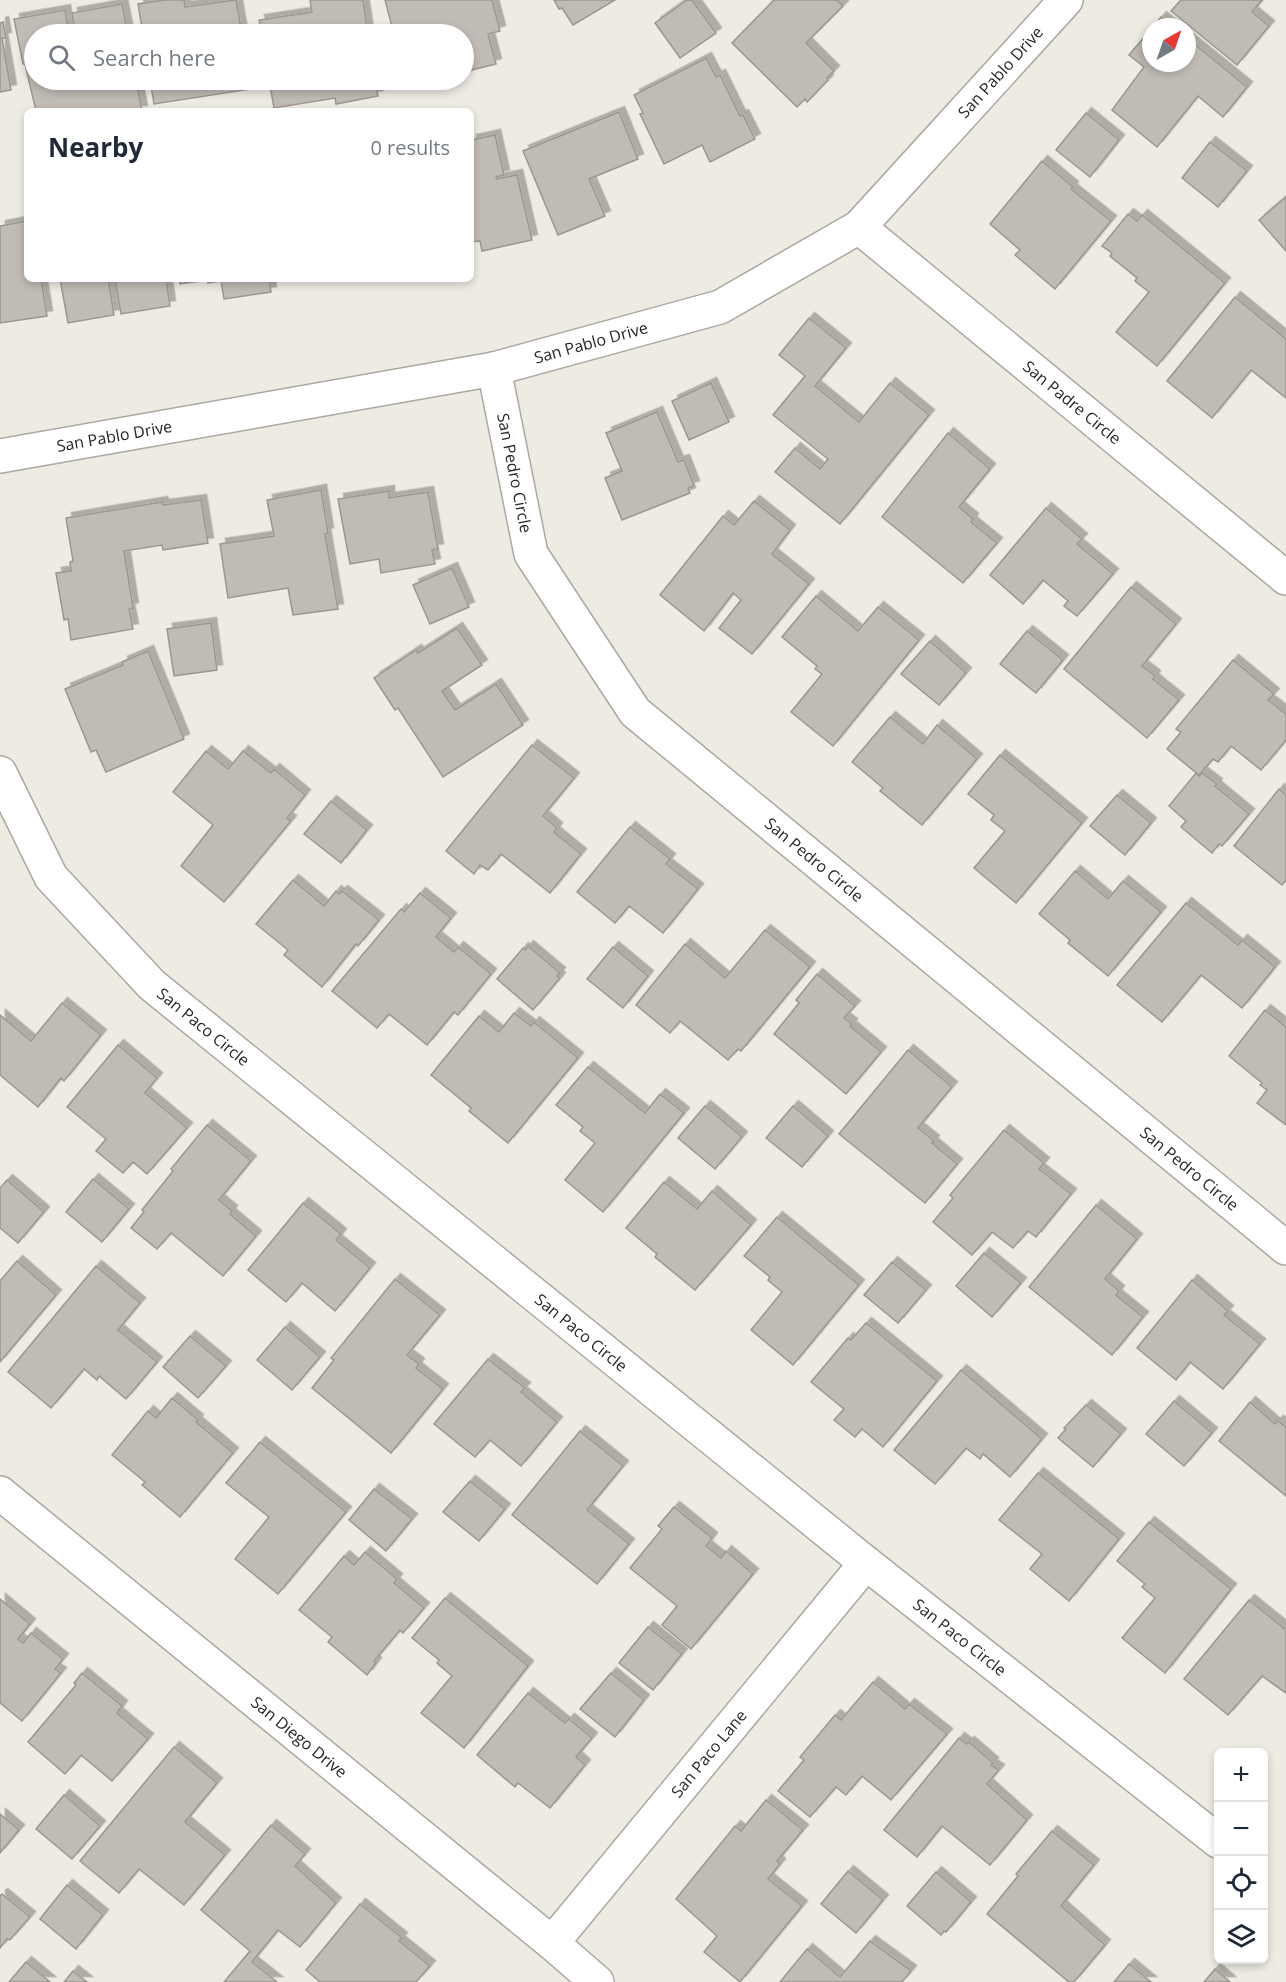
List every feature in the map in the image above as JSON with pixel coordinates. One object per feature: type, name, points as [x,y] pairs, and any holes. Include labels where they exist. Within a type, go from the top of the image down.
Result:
[{"type":"street","name":"San Pablo Drive","points":[[0,456],[494,369],[720,307],[858,227],[1066,0]]},
{"type":"street","name":"San Padre Circle","points":[[858,227],[1282,566]]},
{"type":"street","name":"San Pedro Circle","points":[[494,369],[531,554],[635,712],[1286,1248]]},
{"type":"street","name":"San Paco Circle","points":[[0,772],[51,877],[152,985],[866,1563],[1214,1837]]},
{"type":"street","name":"San Diego Drive","points":[[0,1493],[597,1982]]},
{"type":"street","name":"San Paco Lane","points":[[552,1943],[866,1563]]},
{"type":"building","points":[[184,0],[185,7],[236,0],[240,24],[141,24],[138,4]]},
{"type":"building","points":[[310,0],[363,0],[367,24],[260,24],[259,20],[312,12]]},
{"type":"building","points":[[385,0],[492,0],[500,31],[488,34],[496,64],[474,70],[474,24],[391,24]]},
{"type":"building","points":[[554,0],[615,0],[573,25]]},
{"type":"building","points":[[687,0],[692,0],[716,33],[680,58],[655,23]]},
{"type":"building","points":[[774,0],[837,0],[843,6],[806,43],[834,71],[807,102],[805,99],[797,107],[732,43]]},
{"type":"building","points":[[1181,0],[1262,0],[1252,12],[1269,26],[1237,65],[1196,31],[1196,18],[1180,18],[1171,11]]},
{"type":"building","points":[[122,4],[126,24],[74,24],[72,13]]},
{"type":"building","points":[[65,10],[67,24],[24,24],[23,64],[14,19]]},
{"type":"building","points":[[3,22],[6,38],[2,38],[11,90],[0,92],[0,23]]},
{"type":"building","points":[[1142,40],[1142,65],[1129,55]]},
{"type":"building","points":[[1196,45],[1247,87],[1223,117],[1198,96],[1157,147],[1112,110],[1142,70],[1142,72],[1196,72]]},
{"type":"building","points":[[706,58],[716,77],[720,75],[740,116],[743,115],[755,139],[710,162],[702,145],[664,164],[640,114],[643,113],[634,95]]},
{"type":"building","points":[[31,90],[138,90],[141,108],[35,108]]},
{"type":"building","points":[[152,90],[245,90],[154,104]]},
{"type":"building","points":[[271,90],[377,90],[378,96],[336,104],[335,98],[274,108]]},
{"type":"building","points":[[619,112],[638,159],[589,179],[605,216],[558,235],[523,151]]},
{"type":"building","points":[[1086,113],[1119,140],[1090,177],[1056,150]]},
{"type":"building","points":[[495,135],[504,175],[496,177],[497,179],[517,175],[532,240],[482,251],[480,241],[474,242],[474,139]]},
{"type":"building","points":[[1210,142],[1247,171],[1218,207],[1182,178]]},
{"type":"building","points":[[1042,161],[1073,187],[1071,189],[1111,221],[1055,289],[1015,255],[1020,250],[990,224]]},
{"type":"building","points":[[1286,197],[1286,251],[1259,220]]},
{"type":"building","points":[[1128,214],[1137,221],[1142,215],[1225,283],[1157,366],[1116,332],[1149,292],[1135,281],[1137,278],[1110,256],[1112,253],[1102,246]]},
{"type":"building","points":[[24,222],[24,282],[41,282],[47,316],[0,323],[0,226]]},
{"type":"building","points":[[61,282],[108,282],[114,315],[68,323]]},
{"type":"building","points":[[116,282],[166,282],[170,306],[121,314]]},
{"type":"building","points":[[221,282],[269,282],[271,292],[224,299]]},
{"type":"building","points":[[1235,297],[1286,339],[1286,398],[1251,370],[1212,418],[1167,381]]},
{"type":"building","points":[[809,318],[846,348],[815,386],[859,422],[890,383],[929,415],[840,524],[775,472],[795,448],[820,469],[828,459],[773,415],[805,376],[779,355]]},
{"type":"building","points":[[711,383],[729,422],[689,440],[672,401]]},
{"type":"building","points":[[657,412],[678,462],[684,460],[694,486],[688,488],[690,493],[622,520],[605,478],[622,471],[606,433]]},
{"type":"building","points":[[948,433],[990,469],[959,507],[973,519],[971,522],[997,543],[963,583],[882,517]]},
{"type":"building","points":[[321,490],[328,533],[325,534],[338,609],[293,615],[288,588],[228,598],[220,544],[274,536],[267,500]]},
{"type":"building","points":[[389,491],[389,498],[428,492],[438,549],[432,550],[435,564],[381,573],[379,559],[350,564],[338,499]]},
{"type":"building","points":[[201,500],[208,543],[163,550],[162,545],[124,551],[133,608],[129,609],[133,629],[71,640],[68,619],[64,620],[56,573],[71,571],[70,562],[73,561],[66,518],[162,502],[163,505]]},
{"type":"building","points":[[754,501],[790,530],[772,554],[809,584],[752,654],[719,628],[741,600],[733,593],[704,631],[660,595],[723,516],[734,525]]},
{"type":"building","points":[[1046,508],[1082,539],[1077,544],[1113,574],[1077,616],[1064,606],[1068,601],[1043,580],[1023,604],[990,575]]},
{"type":"building","points":[[452,568],[469,607],[430,624],[413,585]]},
{"type":"building","points":[[1131,587],[1176,624],[1142,666],[1155,676],[1153,679],[1179,700],[1147,738],[1064,669]]},
{"type":"building","points":[[816,596],[858,631],[878,607],[919,640],[833,746],[791,712],[822,674],[815,669],[817,666],[782,637]]},
{"type":"building","points":[[211,623],[217,670],[174,676],[167,629]]},
{"type":"building","points":[[457,628],[482,665],[442,691],[455,710],[496,684],[523,725],[443,777],[398,708],[395,710],[374,678],[416,650],[418,653]]},
{"type":"building","points":[[1027,631],[1063,660],[1036,693],[1000,664]]},
{"type":"building","points":[[930,641],[966,673],[939,705],[901,674]]},
{"type":"building","points":[[148,651],[184,739],[106,772],[96,750],[91,752],[65,689],[123,665],[122,662]]},
{"type":"building","points":[[1233,660],[1274,694],[1268,700],[1286,714],[1286,740],[1261,770],[1231,746],[1218,762],[1213,759],[1199,775],[1167,749],[1181,732],[1176,729]]},
{"type":"building","points":[[890,717],[923,744],[937,725],[977,759],[922,825],[880,791],[883,788],[852,762]]},
{"type":"building","points":[[532,745],[574,778],[543,816],[557,828],[554,832],[581,854],[550,893],[501,854],[488,870],[480,865],[474,874],[446,851]]},
{"type":"building","points":[[206,751],[228,769],[243,751],[271,773],[274,769],[305,795],[287,818],[291,821],[224,902],[181,866],[213,825],[173,792]]},
{"type":"building","points":[[1000,755],[1082,823],[1016,903],[974,868],[1005,831],[991,820],[994,815],[968,794]]},
{"type":"building","points":[[1196,773],[1199,776],[1202,773],[1217,784],[1215,786],[1249,814],[1222,846],[1219,844],[1212,853],[1181,827],[1186,821],[1169,806]]},
{"type":"building","points":[[1279,789],[1286,795],[1286,880],[1282,885],[1234,846]]},
{"type":"building","points":[[1117,795],[1151,823],[1125,855],[1090,826]]},
{"type":"building","points":[[331,801],[367,830],[341,863],[304,834]]},
{"type":"building","points":[[630,827],[670,859],[666,864],[698,889],[663,933],[629,906],[615,923],[577,892]]},
{"type":"building","points":[[1075,871],[1108,899],[1123,881],[1161,912],[1108,976],[1068,943],[1070,940],[1039,914]]},
{"type":"building","points":[[293,880],[324,906],[336,891],[339,894],[342,891],[379,920],[358,946],[356,944],[322,987],[284,955],[288,950],[256,924]]},
{"type":"building","points":[[420,893],[451,918],[436,937],[454,952],[458,947],[491,974],[458,1015],[454,1012],[427,1045],[389,1014],[377,1028],[332,991],[401,909],[404,912]]},
{"type":"building","points":[[1186,903],[1238,945],[1242,940],[1275,967],[1242,1008],[1201,975],[1162,1022],[1117,985]]},
{"type":"building","points":[[765,930],[810,967],[741,1051],[738,1049],[728,1060],[680,1021],[670,1033],[636,1005],[685,944],[725,978]]},
{"type":"building","points":[[528,946],[560,973],[557,976],[560,978],[533,1010],[497,979],[523,948],[525,950]]},
{"type":"building","points":[[613,947],[648,976],[623,1008],[587,979]]},
{"type":"building","points":[[817,974],[855,1006],[844,1018],[852,1024],[850,1026],[881,1052],[846,1094],[774,1034],[799,1003],[796,1000]]},
{"type":"building","points":[[62,1003],[101,1035],[64,1081],[61,1078],[38,1107],[0,1075],[0,1015],[31,1041]]},
{"type":"building","points":[[1265,1010],[1286,1027],[1286,1125],[1257,1103],[1267,1090],[1260,1085],[1262,1083],[1229,1056]]},
{"type":"building","points":[[514,1013],[531,1026],[534,1022],[578,1058],[508,1143],[469,1111],[471,1108],[431,1075],[479,1016],[499,1032]]},
{"type":"building","points":[[118,1045],[157,1078],[145,1093],[187,1128],[147,1174],[133,1162],[123,1173],[96,1151],[106,1139],[67,1107]]},
{"type":"building","points":[[908,1050],[952,1087],[918,1128],[957,1164],[925,1203],[839,1134]]},
{"type":"building","points":[[588,1067],[645,1113],[660,1094],[684,1113],[603,1212],[565,1180],[595,1143],[580,1131],[583,1127],[556,1105]]},
{"type":"building","points":[[705,1106],[742,1137],[715,1169],[678,1138]]},
{"type":"building","points":[[793,1106],[828,1136],[802,1167],[766,1138]]},
{"type":"building","points":[[207,1125],[251,1161],[219,1200],[232,1211],[230,1214],[256,1236],[223,1276],[171,1233],[157,1249],[131,1228],[144,1212],[142,1210],[173,1171],[171,1169]]},
{"type":"building","points":[[1004,1130],[1044,1163],[1039,1169],[1071,1194],[1036,1237],[1028,1231],[1013,1248],[992,1232],[972,1255],[933,1222],[953,1198],[950,1195]]},
{"type":"building","points":[[93,1179],[129,1209],[102,1242],[66,1212]]},
{"type":"building","points":[[7,1180],[44,1212],[18,1243],[0,1228],[0,1188]]},
{"type":"building","points":[[664,1182],[697,1209],[712,1191],[751,1225],[695,1290],[655,1257],[657,1254],[626,1228]]},
{"type":"building","points":[[303,1203],[341,1234],[336,1240],[370,1268],[335,1311],[302,1283],[286,1302],[248,1270]]},
{"type":"building","points":[[1096,1205],[1137,1239],[1105,1279],[1119,1291],[1116,1295],[1143,1317],[1112,1355],[1029,1287]]},
{"type":"building","points":[[777,1217],[859,1285],[793,1365],[751,1330],[782,1292],[768,1280],[770,1277],[744,1256]]},
{"type":"building","points":[[984,1253],[1021,1283],[992,1317],[956,1286]]},
{"type":"building","points":[[17,1261],[56,1295],[0,1362],[0,1281]]},
{"type":"building","points":[[892,1262],[926,1290],[898,1323],[864,1295]]},
{"type":"building","points":[[96,1266],[140,1303],[118,1330],[157,1362],[126,1399],[99,1376],[97,1380],[84,1369],[51,1408],[8,1372]]},
{"type":"building","points":[[395,1279],[440,1315],[407,1355],[419,1364],[416,1368],[443,1389],[391,1453],[312,1388],[334,1360],[331,1358]]},
{"type":"building","points":[[1192,1280],[1228,1311],[1224,1315],[1260,1344],[1223,1389],[1190,1362],[1176,1380],[1137,1348]]},
{"type":"building","points":[[866,1323],[937,1381],[883,1447],[862,1429],[855,1437],[834,1420],[844,1409],[811,1382],[848,1338],[851,1340]]},
{"type":"building","points":[[285,1327],[320,1357],[292,1390],[257,1360]]},
{"type":"building","points":[[190,1336],[226,1366],[198,1398],[163,1367]]},
{"type":"building","points":[[488,1359],[525,1388],[521,1392],[557,1422],[521,1466],[490,1440],[475,1457],[434,1424]]},
{"type":"building","points":[[961,1370],[1042,1439],[1010,1477],[983,1454],[980,1459],[966,1448],[935,1484],[894,1450]]},
{"type":"building","points":[[172,1398],[233,1453],[180,1517],[142,1485],[145,1482],[112,1455],[148,1411],[156,1418]]},
{"type":"building","points":[[1174,1401],[1212,1433],[1184,1466],[1146,1434]]},
{"type":"building","points":[[1250,1402],[1275,1424],[1278,1421],[1286,1427],[1286,1496],[1219,1441]]},
{"type":"building","points":[[1086,1405],[1121,1434],[1093,1467],[1058,1438],[1066,1429],[1064,1428]]},
{"type":"building","points":[[580,1431],[623,1466],[587,1510],[629,1544],[597,1584],[512,1515]]},
{"type":"building","points":[[260,1442],[346,1512],[278,1594],[235,1559],[269,1517],[226,1483]]},
{"type":"building","points":[[1038,1473],[1119,1539],[1069,1601],[1030,1569],[1042,1554],[999,1520]]},
{"type":"building","points":[[470,1481],[505,1509],[479,1541],[443,1512]]},
{"type":"building","points":[[374,1489],[412,1519],[386,1551],[349,1520]]},
{"type":"building","points":[[674,1507],[712,1538],[706,1546],[721,1558],[726,1551],[753,1574],[691,1649],[662,1625],[677,1606],[630,1568],[662,1529],[658,1526]]},
{"type":"building","points":[[1149,1522],[1231,1589],[1165,1673],[1122,1638],[1155,1598],[1142,1587],[1145,1584],[1117,1561]]},
{"type":"building","points":[[365,1552],[397,1579],[394,1583],[424,1608],[403,1633],[400,1630],[374,1661],[376,1663],[367,1675],[328,1642],[332,1637],[299,1610],[344,1556],[354,1565]]},
{"type":"building","points":[[445,1598],[528,1666],[464,1748],[421,1713],[452,1676],[437,1663],[439,1660],[412,1638]]},
{"type":"building","points":[[0,1599],[30,1624],[18,1639],[23,1643],[31,1633],[63,1659],[55,1669],[61,1673],[22,1721],[0,1703]]},
{"type":"building","points":[[1249,1600],[1286,1630],[1286,1693],[1262,1676],[1228,1715],[1184,1679]]},
{"type":"building","points":[[648,1627],[682,1654],[653,1690],[619,1663]]},
{"type":"building","points":[[82,1673],[122,1706],[117,1713],[148,1739],[112,1781],[81,1755],[65,1774],[28,1742],[76,1685],[74,1683]]},
{"type":"building","points":[[611,1673],[644,1700],[615,1737],[580,1709]]},
{"type":"building","points":[[873,1682],[905,1709],[909,1704],[947,1734],[891,1800],[862,1776],[846,1795],[836,1787],[810,1817],[778,1791],[804,1760],[800,1757],[835,1715],[841,1720]]},
{"type":"building","points":[[528,1693],[565,1723],[569,1719],[592,1738],[576,1757],[585,1765],[550,1808],[518,1783],[515,1787],[477,1755]]},
{"type":"building","points":[[959,1738],[967,1744],[969,1742],[993,1763],[991,1765],[999,1770],[987,1784],[1027,1820],[990,1865],[942,1826],[917,1857],[884,1830]]},
{"type":"building","points":[[174,1747],[217,1783],[185,1822],[225,1855],[184,1905],[139,1869],[119,1893],[80,1861]]},
{"type":"building","points":[[64,1795],[100,1826],[72,1859],[36,1829]]},
{"type":"building","points":[[766,1800],[803,1830],[777,1861],[780,1864],[768,1879],[802,1906],[740,1982],[704,1952],[717,1936],[676,1899],[735,1826],[741,1831]]},
{"type":"building","points":[[0,1814],[19,1830],[0,1853]]},
{"type":"building","points":[[271,1825],[305,1854],[295,1866],[336,1903],[300,1947],[278,1930],[252,1962],[277,1982],[224,1982],[250,1951],[201,1910]]},
{"type":"building","points":[[1052,1831],[1094,1865],[1061,1906],[1105,1945],[1074,1982],[1069,1982],[987,1914],[1018,1876],[1016,1874]]},
{"type":"building","points":[[848,1871],[883,1900],[856,1933],[821,1904]]},
{"type":"building","points":[[936,1872],[971,1902],[941,1935],[907,1906]]},
{"type":"building","points":[[67,1885],[103,1915],[76,1949],[40,1919]]},
{"type":"building","points":[[2,1894],[30,1917],[0,1948],[0,1896]]},
{"type":"building","points":[[360,1904],[402,1938],[399,1941],[430,1966],[416,1982],[320,1982],[306,1970]]},
{"type":"building","points":[[870,1941],[911,1971],[902,1982],[780,1982],[807,1949],[840,1977]]},
{"type":"building","points":[[26,1962],[50,1982],[9,1982]]},
{"type":"building","points":[[1129,1964],[1151,1982],[1114,1982]]},
{"type":"building","points":[[1215,1969],[1230,1982],[1204,1982]]},
{"type":"building","points":[[73,1971],[87,1982],[64,1982]]}]
